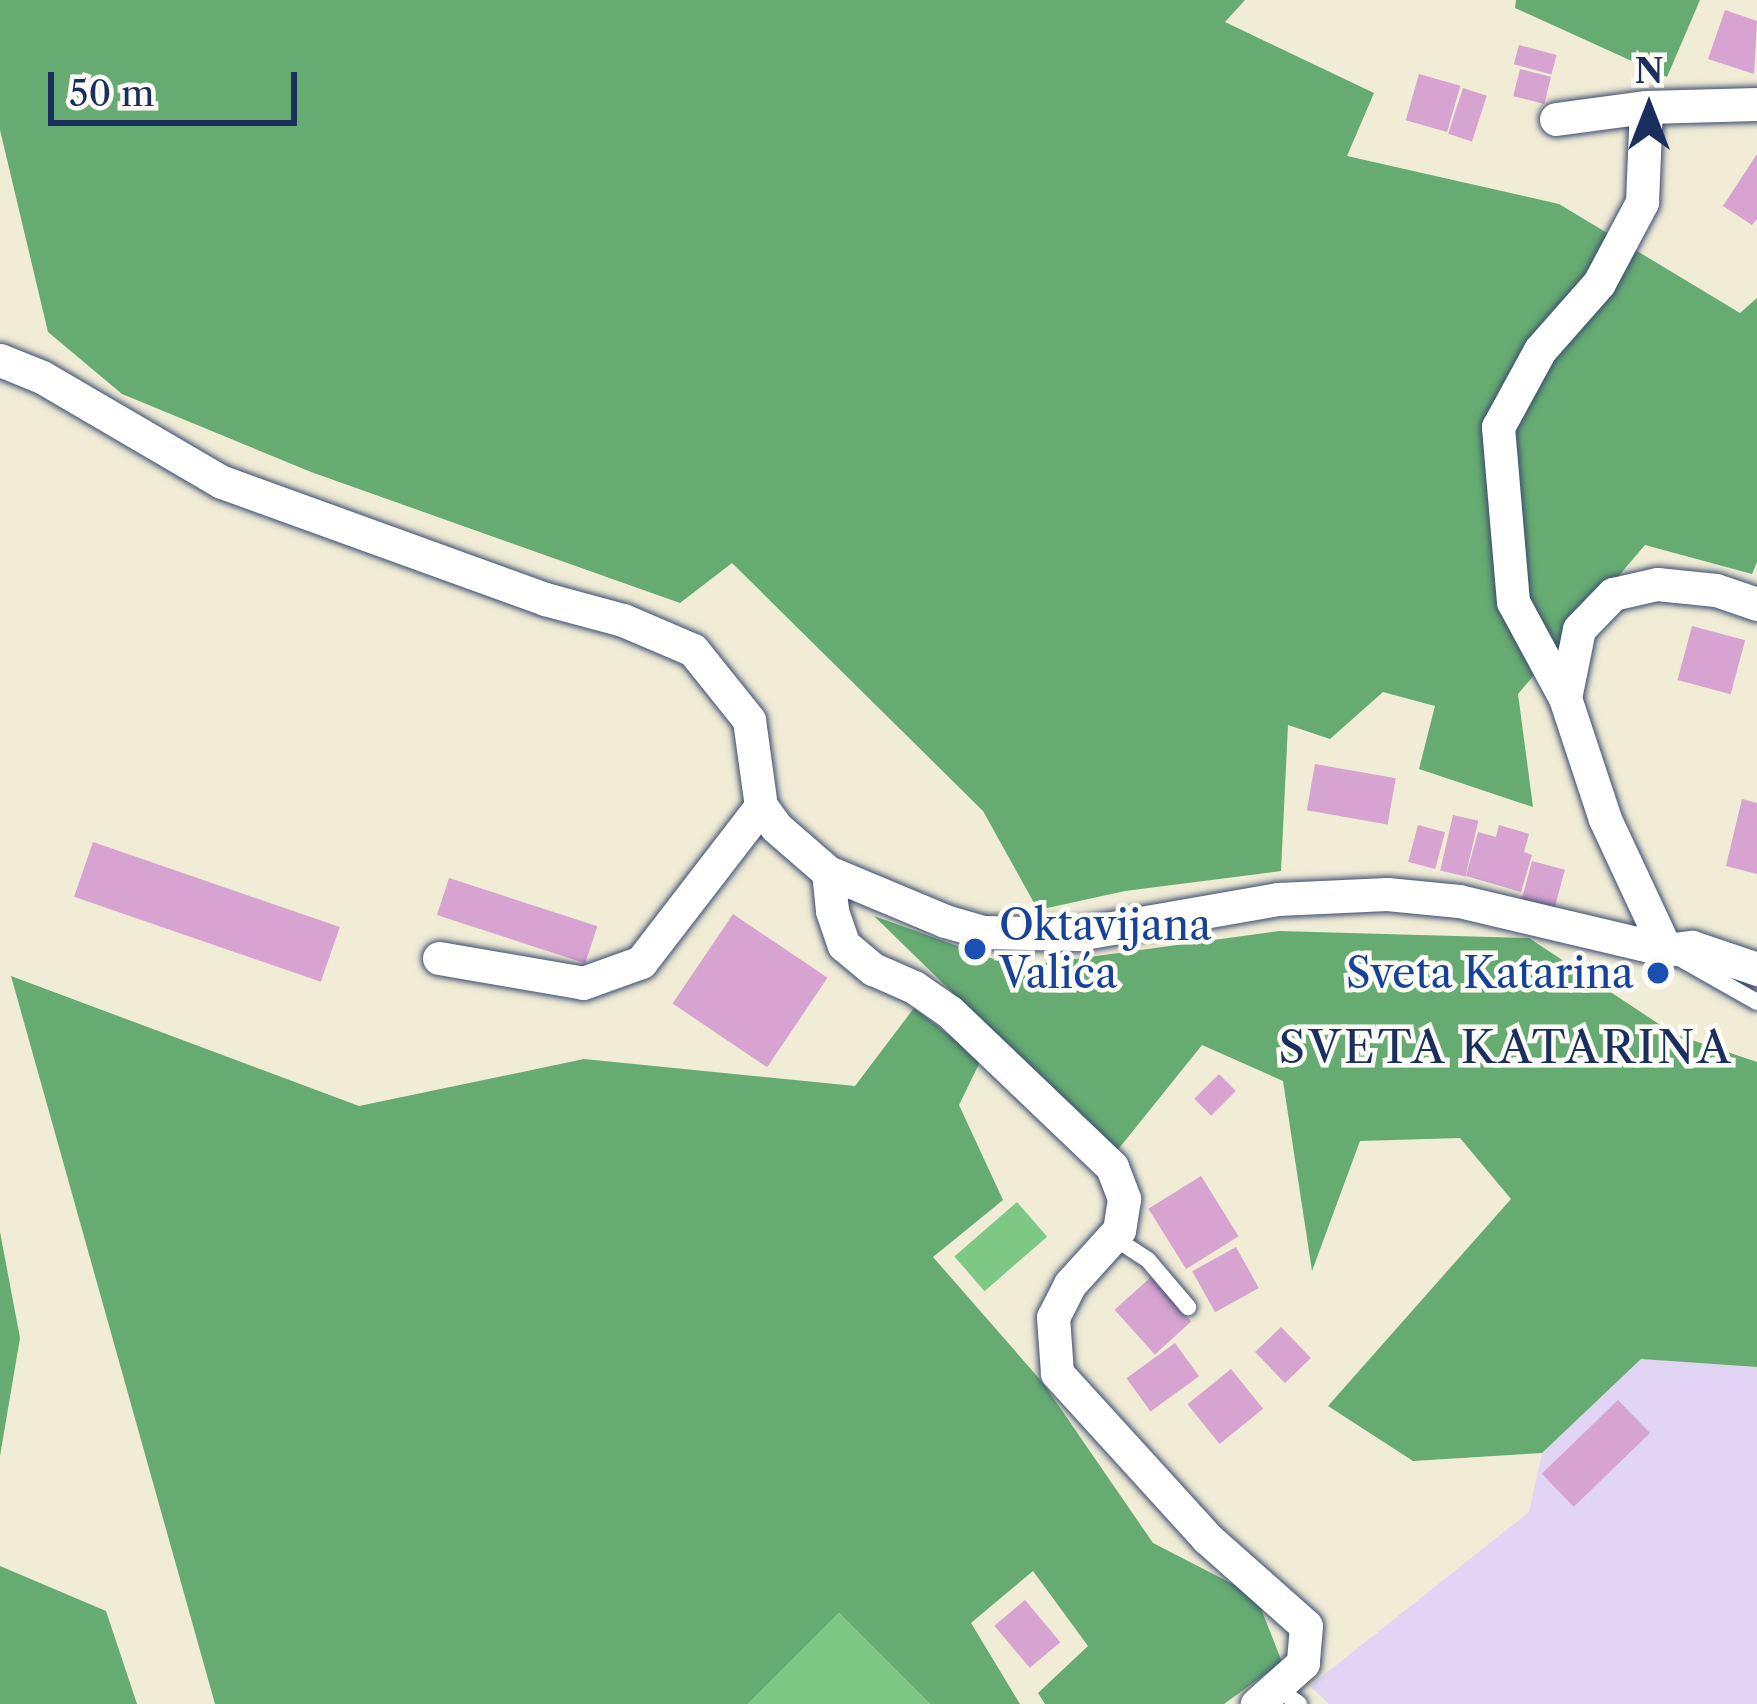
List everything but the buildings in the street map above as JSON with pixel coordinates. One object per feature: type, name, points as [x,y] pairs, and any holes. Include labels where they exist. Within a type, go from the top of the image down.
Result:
[{"type":"street","points":[[1556,118],[1646,107],[1757,104]]},
{"type":"street","points":[[1646,107],[1642,202],[1599,283],[1540,350],[1498,427],[1513,602],[1565,698],[1605,819],[1666,950]]},
{"type":"street","points":[[0,360],[42,377],[222,482],[545,599],[623,620],[693,650],[748,720],[761,806],[776,827],[829,872],[983,932],[1078,934],[1278,899],[1387,894],[1459,901],[1666,950],[1692,947],[1757,969]]},
{"type":"street","points":[[1565,698],[1579,629],[1613,594],[1657,584],[1716,590],[1757,604]]},
{"type":"street","points":[[439,958],[583,983],[641,962],[761,806]]},
{"type":"street","points":[[829,872],[832,911],[844,945],[873,969],[950,1012],[1112,1167],[1124,1199],[1113,1237],[1070,1284],[1053,1316],[1057,1373],[1207,1538],[1306,1626],[1303,1663],[1278,1699]]},
{"type":"lane","points":[[1666,950],[1757,1002]]},
{"type":"lane","points":[[1113,1237],[1148,1260],[1187,1306]]},
{"type":"shaded area","points":[[1640,1359],[1757,1367],[1757,1704],[1329,1704],[1310,1686],[1529,1512],[1542,1453]]},
{"type":"green space","points":[[0,0],[1245,0],[1225,22],[1374,93],[1347,156],[1559,204],[1740,313],[1757,298],[1757,562],[1752,574],[1645,545],[1518,694],[1533,807],[1419,769],[1435,706],[1383,692],[1330,739],[1288,725],[1281,871],[1125,891],[1038,910],[983,811],[732,563],[680,603],[311,472],[122,394],[48,332],[0,130]]},
{"type":"green space","points":[[1516,0],[1700,0],[1667,77],[1515,8]]},
{"type":"green space","points":[[874,916],[1016,967],[1279,931],[1529,938],[1674,1034],[1757,1062],[1757,1367],[1641,1359],[1542,1453],[1413,1461],[1328,1406],[1511,1199],[1460,1138],[1360,1141],[1312,1271],[1283,1081],[1202,1045],[1116,1152]]},
{"type":"green space","points":[[11,976],[359,1106],[584,1059],[855,1086],[914,1008],[981,1060],[959,1105],[1003,1200],[933,1257],[1043,1383],[1153,1543],[1256,1596],[1282,1662],[1224,1704],[1045,1704],[1038,1693],[1088,1646],[1033,1571],[971,1623],[1020,1704],[930,1704],[839,1613],[748,1704],[215,1704]]},
{"type":"green space","points":[[1017,1202],[1047,1237],[985,1291],[954,1256]]},
{"type":"green space","points":[[0,1232],[20,1338],[0,1456]]},
{"type":"green space","points":[[0,1566],[106,1611],[137,1704],[0,1704]]},
{"type":"green space","points":[[839,1613],[930,1704],[748,1704]]},
{"type":"place","name":"Oktavijana Valića","points":[[975,949]]},
{"type":"place","name":"Sveta Katarina","points":[[1658,973]]},
{"type":"district","name":"SVETA KATARINA","points":[[1506,1048]]}]
